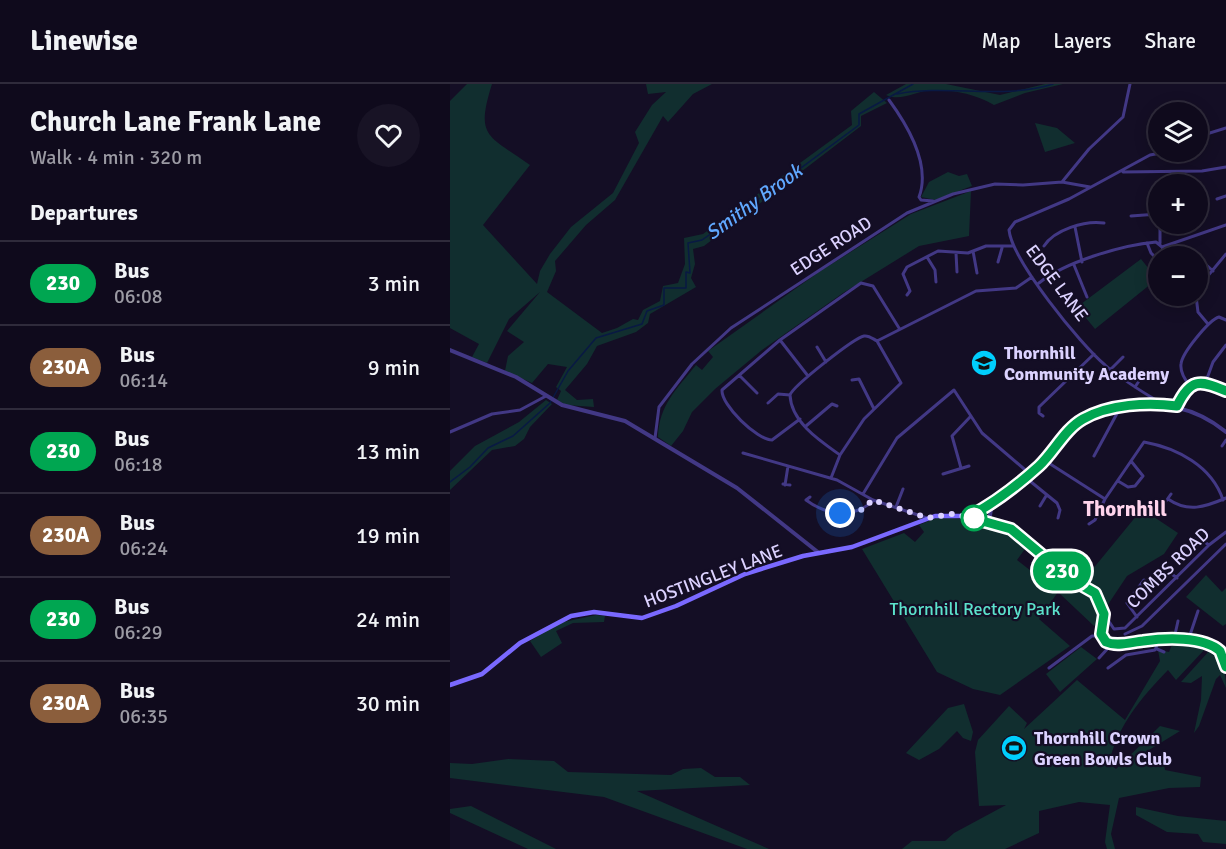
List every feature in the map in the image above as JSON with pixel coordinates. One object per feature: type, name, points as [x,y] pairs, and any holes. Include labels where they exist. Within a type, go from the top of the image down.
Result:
[{"type":"main road","name":"HOSTINGLEY LANE","points":[[450,685],[482,674],[520,644],[571,616],[594,612],[642,618],[675,606],[745,574],[819,553],[852,547],[928,518],[952,514],[988,521],[1011,529],[1072,580],[1095,593],[1104,614]]},
{"type":"main road","points":[[1104,614],[1101,634],[1110,646],[1159,639],[1202,642],[1215,647],[1223,656],[1226,667]]},
{"type":"street","points":[[1062,182],[1089,149],[1123,117],[1130,84]]},
{"type":"street","points":[[889,100],[914,142],[925,181],[919,197],[921,200],[935,201]]},
{"type":"street","points":[[1208,134],[1226,128]]},
{"type":"street","points":[[1090,187],[1148,156]]},
{"type":"street","points":[[1118,174],[1132,170],[1202,171],[1226,167]]},
{"type":"street","name":"EDGE ROAD","points":[[655,440],[659,407],[692,364],[731,328],[907,213],[953,194],[995,184],[1023,185],[1062,182],[1090,187]]},
{"type":"street","name":"EDGE LANE","points":[[1090,187],[1010,225],[1009,234],[1013,246],[1032,277],[1094,354],[1110,370],[1162,404]]},
{"type":"street","points":[[1217,199],[1226,196]]},
{"type":"street","points":[[1131,216],[1148,215]]},
{"type":"street","points":[[1044,246],[1059,233],[1075,227],[1104,223]]},
{"type":"street","points":[[1038,284],[1058,271],[1128,246],[1148,243],[1161,245],[1226,225]]},
{"type":"street","points":[[1075,227],[1082,262]]},
{"type":"street","points":[[1160,234],[1161,245]]},
{"type":"street","points":[[911,292],[903,274],[907,267],[938,251],[974,252],[986,246],[1002,248],[1013,246]]},
{"type":"street","points":[[998,262],[1002,248]]},
{"type":"street","points":[[957,252],[957,272]]},
{"type":"street","points":[[974,252],[977,273]]},
{"type":"street","points":[[1208,277],[1226,254]]},
{"type":"street","points":[[927,256],[935,270],[936,282]]},
{"type":"street","points":[[1074,265],[1087,297]]},
{"type":"street","points":[[1208,266],[1213,271]]},
{"type":"street","points":[[877,341],[976,291],[1016,288],[1032,277]]},
{"type":"street","points":[[800,418],[769,441],[748,427],[722,397],[722,390],[780,340],[865,282],[873,286],[899,328]]},
{"type":"street","points":[[1197,306],[1198,312],[1208,324]]},
{"type":"street","points":[[1190,386],[1181,371],[1181,364],[1208,324],[1219,317],[1226,320]]},
{"type":"street","points":[[831,478],[840,455],[874,409],[901,383],[877,341],[870,337],[861,337],[826,362],[792,389],[790,395],[793,410],[815,437],[840,455]]},
{"type":"street","points":[[780,340],[808,376]]},
{"type":"street","points":[[1205,384],[1213,362],[1226,345]]},
{"type":"street","points":[[818,347],[826,362]]},
{"type":"street","points":[[450,351],[516,377],[565,406],[625,421],[737,488],[819,553]]},
{"type":"street","points":[[1043,416],[1039,413],[1039,407],[1094,354]]},
{"type":"street","points":[[1110,370],[1123,357]]},
{"type":"street","points":[[740,375],[757,393]]},
{"type":"street","points":[[1135,387],[1143,375]]},
{"type":"street","points":[[852,380],[859,379],[874,409]]},
{"type":"street","points":[[1177,406],[1190,386],[1205,384],[1226,391]]},
{"type":"street","points":[[863,494],[897,438],[954,390],[982,433],[1028,475],[1046,496],[1057,503],[1060,510],[1058,518]]},
{"type":"street","points":[[768,403],[778,394],[790,395]]},
{"type":"street","points":[[450,432],[492,414],[520,410],[546,396]]},
{"type":"street","points":[[1148,405],[1150,396]]},
{"type":"street","points":[[806,426],[831,405],[837,406]]},
{"type":"street","points":[[966,516],[992,503],[1028,475],[1080,420],[1095,412],[1148,405],[1177,406],[1213,422],[1226,432]]},
{"type":"street","points":[[1094,456],[1120,408]]},
{"type":"street","points":[[961,468],[952,436],[971,416]]},
{"type":"street","points":[[1222,446],[1226,440]]},
{"type":"street","points":[[1089,524],[1095,520],[1105,499],[1144,442],[1175,451],[1189,458],[1203,469],[1224,499],[1198,508],[1186,508],[1168,499]]},
{"type":"street","points":[[743,453],[831,478],[873,500],[928,518]]},
{"type":"street","points":[[1044,460],[1105,499]]},
{"type":"street","points":[[1118,481],[1128,487],[1135,486],[1143,476],[1131,461]]},
{"type":"street","points":[[786,485],[788,465]]},
{"type":"street","points":[[943,474],[969,466]]},
{"type":"street","points":[[896,507],[903,489]]},
{"type":"street","points":[[1164,504],[1171,494]]},
{"type":"street","points":[[1040,506],[1046,496]]},
{"type":"street","points":[[810,497],[806,500],[828,513],[861,510],[873,500]]},
{"type":"street","points":[[988,521],[992,503]]},
{"type":"street","name":"COMBS ROAD","points":[[1104,614],[1116,630],[1125,627],[1209,545],[1226,532]]},
{"type":"street","points":[[1197,537],[1209,545]]},
{"type":"street","points":[[1125,634],[1135,632],[1226,544]]},
{"type":"street","points":[[1165,569],[1177,578]]},
{"type":"street","points":[[1137,617],[1127,601],[1144,580]]},
{"type":"street","points":[[1178,621],[1176,640],[1189,638],[1198,611]]},
{"type":"street","points":[[1049,669],[1092,636],[1097,636],[1110,646],[1099,658]]},
{"type":"street","points":[[1156,649],[1159,639]]},
{"type":"street","points":[[1108,668],[1126,655],[1156,649],[1164,652]]},
{"type":"green space","points":[[467,84],[492,84],[485,115],[485,125],[489,134],[530,165],[483,225],[537,284],[540,271],[550,254],[571,227],[613,193],[639,143],[635,132],[652,105],[666,92],[648,94],[646,84],[712,84],[693,94],[668,122],[663,116],[615,200],[586,225],[555,261],[556,271],[547,292],[602,333],[633,319],[638,320],[643,310],[660,301],[663,286],[678,283],[685,264],[684,238],[703,234],[852,125],[851,111],[874,92],[887,103],[861,116],[861,126],[704,246],[693,249],[695,264],[691,278],[696,287],[650,314],[648,323],[636,332],[597,346],[587,364],[565,390],[577,400],[593,399],[594,407],[566,405],[557,400],[561,391],[556,387],[567,367],[548,364],[532,383],[505,371],[508,356],[524,342],[507,331],[540,292],[509,319],[487,363],[472,357],[479,344],[450,328],[450,101]]},
{"type":"green space","points":[[906,84],[946,84],[1000,95],[1045,84],[1063,84],[1025,93],[994,105],[972,95],[947,90],[931,90],[903,97],[886,95]]},
{"type":"green space","points":[[1035,123],[1057,128],[1075,143],[1045,152]]},
{"type":"green space","points":[[948,172],[959,176],[967,174],[972,186],[935,200],[921,197],[929,182]]},
{"type":"green space","points":[[971,191],[969,236],[919,246],[843,293],[762,350],[715,389],[692,412],[683,431],[671,446],[658,437],[662,416],[670,398],[696,365],[702,370],[713,357],[708,351],[819,272],[911,214]]},
{"type":"green space","points":[[1141,259],[1148,268],[1148,286],[1095,329],[1077,307]]},
{"type":"green space","points":[[546,400],[552,404],[530,427],[524,439],[515,446],[492,450],[450,490],[450,471],[475,446],[519,422]]},
{"type":"green space","points":[[1142,509],[1178,533],[1164,554],[1127,576],[1105,609],[1100,596],[1089,587],[1092,570]]},
{"type":"green space","name":"Thornhill Rectory Park","points":[[936,518],[973,521],[996,528],[1017,539],[1027,546],[1017,560],[1058,592],[1039,619],[1070,646],[1000,695],[973,689],[937,672],[862,549],[904,533],[915,542],[924,532],[919,525]]},
{"type":"green space","points":[[1206,575],[1222,592],[1226,588],[1226,624],[1223,626],[1186,597]]},
{"type":"green space","points":[[1074,582],[1095,597],[1100,620],[1094,626],[1058,592]]},
{"type":"green space","points":[[596,615],[605,616],[604,622],[573,623],[556,631],[562,643],[541,657],[530,641],[559,623]]},
{"type":"green space","points":[[1173,642],[1206,648],[1176,680],[1168,670],[1149,691],[1118,736],[1109,763],[1116,769],[1160,726],[1180,731],[1149,750],[1150,764],[1164,764],[1165,770],[1201,777],[1200,787],[1169,788],[1119,798],[1111,834],[1115,849],[1107,849],[1105,842],[1110,805],[1079,802],[1039,811],[1039,833],[1005,849],[902,849],[912,841],[945,841],[954,833],[1006,805],[979,806],[975,752],[978,740],[1009,706],[1027,723],[1024,729],[1077,680],[1125,720],[1160,661],[1158,650],[1169,652]]},
{"type":"green space","points":[[1081,647],[1097,659],[1060,692],[1046,674]]},
{"type":"green space","points":[[1210,650],[1221,661],[1225,671],[1226,688],[1220,675],[1216,679],[1199,726],[1194,733],[1201,700],[1202,676],[1191,683],[1181,682]]},
{"type":"green space","points":[[964,704],[973,732],[971,741],[963,738],[957,731],[939,749],[919,760],[906,753],[948,708]]},
{"type":"green space","points":[[508,759],[554,761],[568,772],[671,775],[683,769],[701,768],[715,777],[740,777],[750,785],[637,791],[769,849],[747,849],[604,797],[450,778],[450,763],[472,764]]},
{"type":"green space","points":[[471,806],[556,849],[528,849],[450,813],[450,809]]},
{"type":"green space","points":[[1136,807],[1178,816],[1226,821],[1226,844],[1203,842],[1198,834],[1167,832],[1136,815]]},
{"type":"waterway","name":"Smithy Brook","points":[[450,482],[470,467],[488,448],[513,436],[550,403],[568,371],[596,338],[642,324],[647,311],[664,305],[664,288],[686,288],[686,272],[690,273],[688,243],[702,240],[859,125],[859,114],[913,84]]},
{"type":"waterway","points":[[897,94],[935,90],[1015,91],[1053,84]]},
{"type":"bus line","name":"230","points":[[1226,391],[1205,384],[1193,384],[1185,390],[1177,406],[1162,404],[1130,406],[1095,412],[1080,420],[1030,474],[992,503],[968,517],[1000,524],[1011,529],[1072,580],[1095,593],[1104,614],[1101,634],[1106,642],[1115,645],[1154,639],[1202,642],[1220,651],[1226,667]]},
{"type":"place","name":"Thornhill Community Academy","points":[[984,363]]},
{"type":"place","name":"Thornhill Crown Green Bowls Club","points":[[1014,748]]},
{"type":"district","name":"Thornhill","points":[[1125,509]]},
{"type":"route","points":[[840,513],[861,510],[873,500],[928,518],[952,514],[968,517],[974,513],[974,518]]}]
